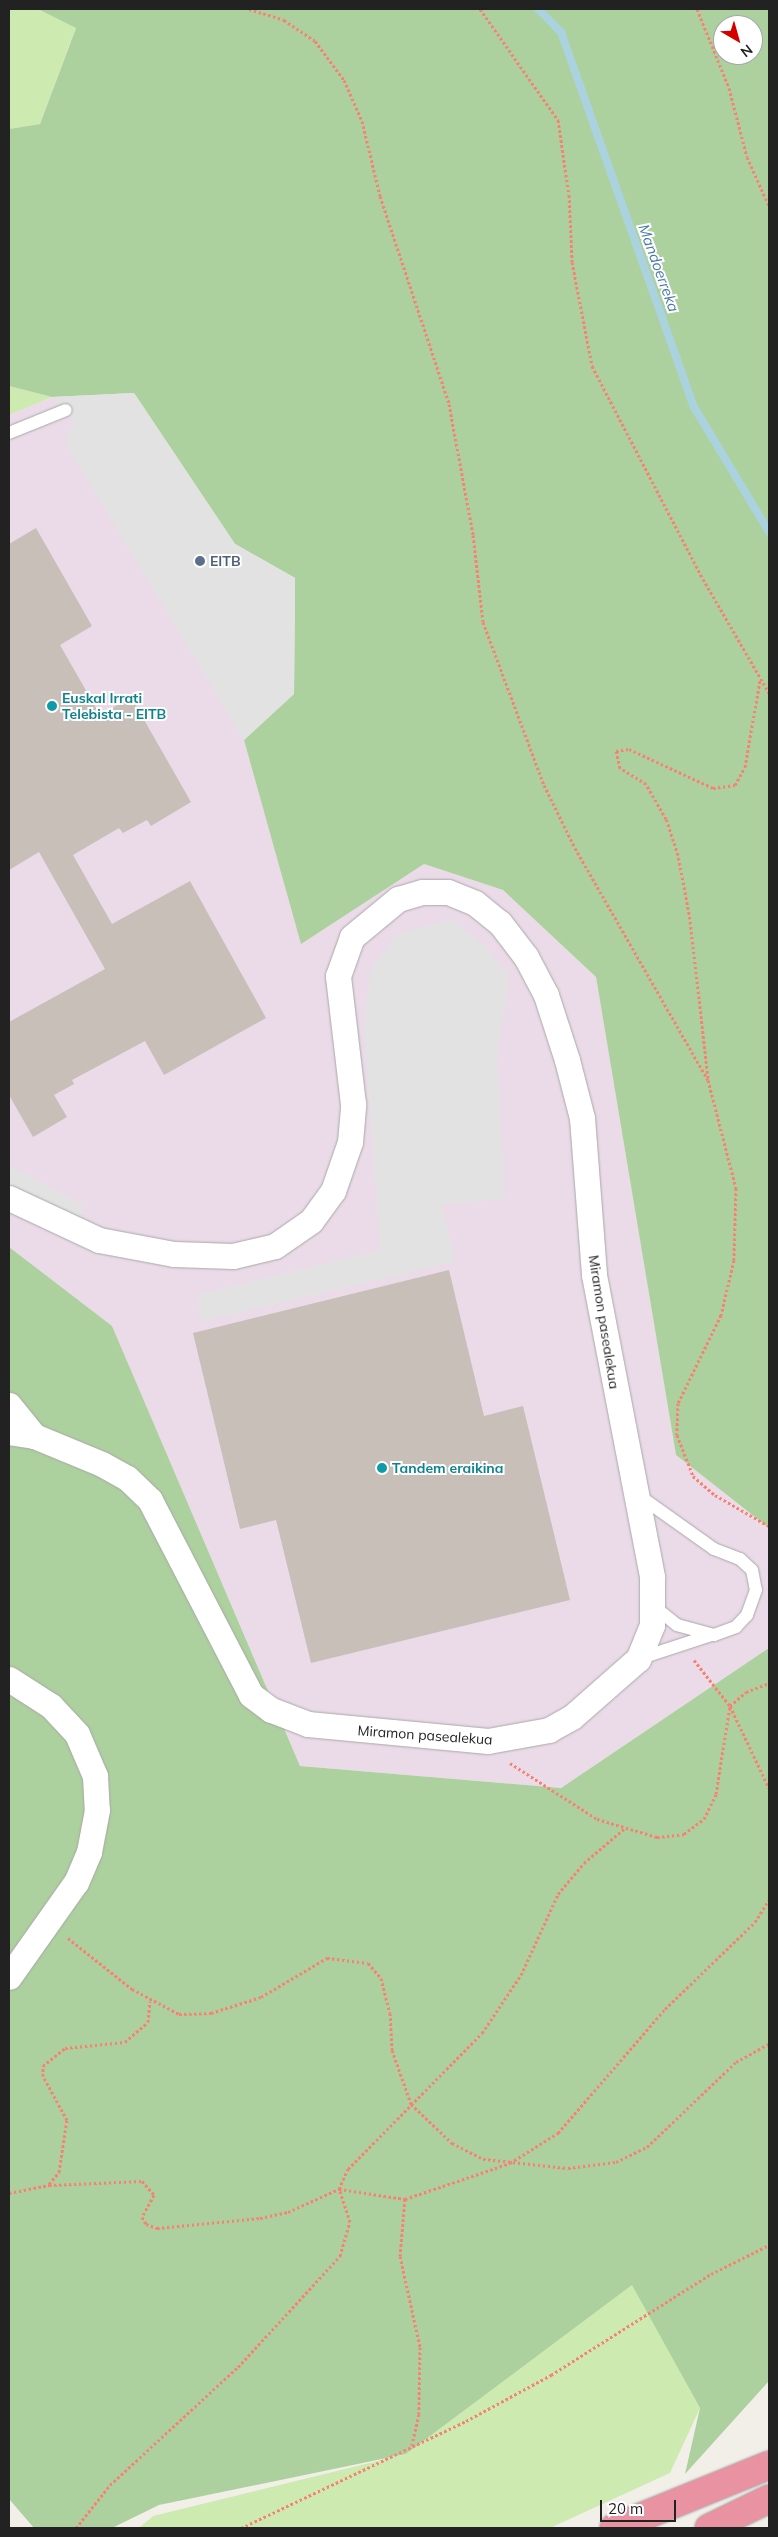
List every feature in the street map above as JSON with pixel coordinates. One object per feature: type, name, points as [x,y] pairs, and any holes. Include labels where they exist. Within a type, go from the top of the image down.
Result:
[{"type":"highway","points":[[614,2528],[769,2465]]},
{"type":"highway","points":[[709,2528],[769,2499]]},
{"type":"street","name":"Miramon pasealekua","points":[[9,1198],[99,1240],[174,1254],[233,1256],[275,1246],[311,1221],[333,1191],[350,1142],[353,1104],[338,976],[352,937],[398,900],[422,892],[448,892],[475,903],[500,923],[526,957],[546,995],[567,1060],[582,1118],[594,1275],[655,1607],[638,1659],[572,1716],[549,1730],[488,1741],[308,1724],[270,1710],[250,1695],[233,1668],[150,1500],[127,1478],[34,1436],[9,1432]]},
{"type":"street","name":"Miramon pasealekua","points":[[9,1405],[34,1436]]},
{"type":"street","points":[[9,1678],[52,1706],[77,1734],[95,1776],[97,1810],[89,1852],[49,1926],[9,1976]]},
{"type":"lane","points":[[9,433],[66,410]]},
{"type":"lane","points":[[635,1492],[684,1530],[740,1559],[752,1570],[756,1590],[747,1615],[736,1627],[638,1659]]},
{"type":"lane","points":[[655,1607],[677,1625],[714,1634]]},
{"type":"path","points":[[249,9],[284,20],[315,42],[344,80],[362,121],[380,196],[449,404],[473,535],[483,622],[544,785],[575,848],[708,1080]]},
{"type":"path","points":[[480,9],[558,120],[572,262],[592,366],[769,693]]},
{"type":"path","points":[[697,9],[729,88],[747,157],[769,206]]},
{"type":"path","points":[[760,679],[745,767],[735,785],[713,788],[628,749],[616,751],[620,768],[646,784],[666,819],[678,855],[690,919],[708,1080],[736,1188],[734,1260],[722,1315],[678,1403],[677,1434],[693,1476],[715,1495],[769,1526]]},
{"type":"path","points":[[682,1645],[730,1706],[769,1788]]},
{"type":"path","points":[[488,1741],[519,1772],[597,1819],[657,1837],[684,1834],[704,1819],[716,1794],[730,1706],[746,1692],[769,1683]]},
{"type":"path","points":[[76,2528],[110,2485],[238,2367],[340,2256],[350,2222],[340,2189],[348,2169],[366,2147],[482,2032],[521,1975],[558,1894],[625,1828]]},
{"type":"path","points":[[9,2193],[49,2184],[148,2183],[154,2195],[142,2217],[157,2228],[260,2218],[288,2212],[340,2189],[405,2199],[510,2163],[558,2133],[665,2009],[755,1922],[769,1900]]},
{"type":"path","points":[[49,1926],[150,2000],[179,2014],[212,2014],[261,1997],[328,1958],[368,1963],[380,1978],[390,2012],[392,2050],[411,2104],[452,2143],[483,2160],[589,2169],[616,2162],[654,2141],[736,2062],[769,2044]]},
{"type":"path","points":[[49,2184],[59,2172],[67,2120],[44,2076],[43,2066],[64,2048],[125,2042],[148,2022],[150,2000]]},
{"type":"path","points":[[405,2199],[400,2256],[420,2347],[419,2414],[412,2445]]},
{"type":"path","points":[[241,2528],[551,2375],[711,2274],[769,2245]]},
{"type":"shaded area","points":[[134,393],[235,544],[294,694],[301,943],[424,864],[503,890],[596,977],[676,1455],[769,1528],[769,1648],[561,1788],[300,1766],[112,1327],[9,1247],[9,415],[52,397]]},
{"type":"shaded area","name":"EITB","points":[[134,393],[235,544],[295,578],[294,694],[244,740],[64,441],[74,423],[52,397]]},
{"type":"shaded area","points":[[452,919],[486,947],[509,976],[497,1055],[505,1199],[441,1204],[456,1261],[201,1322],[198,1295],[380,1250],[364,1025],[371,968],[397,935]]},
{"type":"shaded area","points":[[9,1165],[84,1206],[79,1222],[9,1185]]},
{"type":"green space","points":[[9,9],[38,9],[76,27],[40,124],[9,129]]},
{"type":"green space","points":[[38,9],[769,9],[769,1528],[676,1455],[596,977],[503,890],[424,864],[301,944],[244,740],[294,694],[295,578],[235,544],[134,393],[52,397],[9,386],[9,129],[40,124],[76,28]]},
{"type":"green space","points":[[9,386],[52,397],[9,415]]},
{"type":"green space","points":[[9,1247],[112,1326],[300,1766],[561,1788],[769,1648],[769,2381],[685,2474],[700,2408],[632,2285],[406,2454],[159,2505],[112,2528],[34,2528],[9,2499]]},
{"type":"green space","points":[[633,2284],[700,2408],[670,2473],[550,2528],[139,2528],[153,2516],[406,2454]]},
{"type":"building","points":[[36,528],[92,626],[60,645],[100,715],[131,697],[191,802],[151,826],[147,820],[123,833],[119,828],[73,855],[112,924],[190,881],[266,1018],[164,1075],[145,1041],[72,1080],[74,1084],[54,1095],[67,1117],[33,1137],[9,1095],[9,1022],[105,969],[39,852],[9,870],[9,544]]},
{"type":"building","name":"Tandem eraikina","points":[[449,1270],[484,1416],[523,1406],[570,1600],[311,1663],[276,1520],[240,1529],[193,1333]]},
{"type":"waterway","name":"Mandoerreka","points":[[538,9],[561,32],[694,407],[769,532]]},
{"type":"place","name":"EITB","points":[[200,561]]},
{"type":"place","name":"Euskal Irrati Telebista - EITB","points":[[52,706]]},
{"type":"place","name":"Tandem eraikina","points":[[382,1468]]}]
